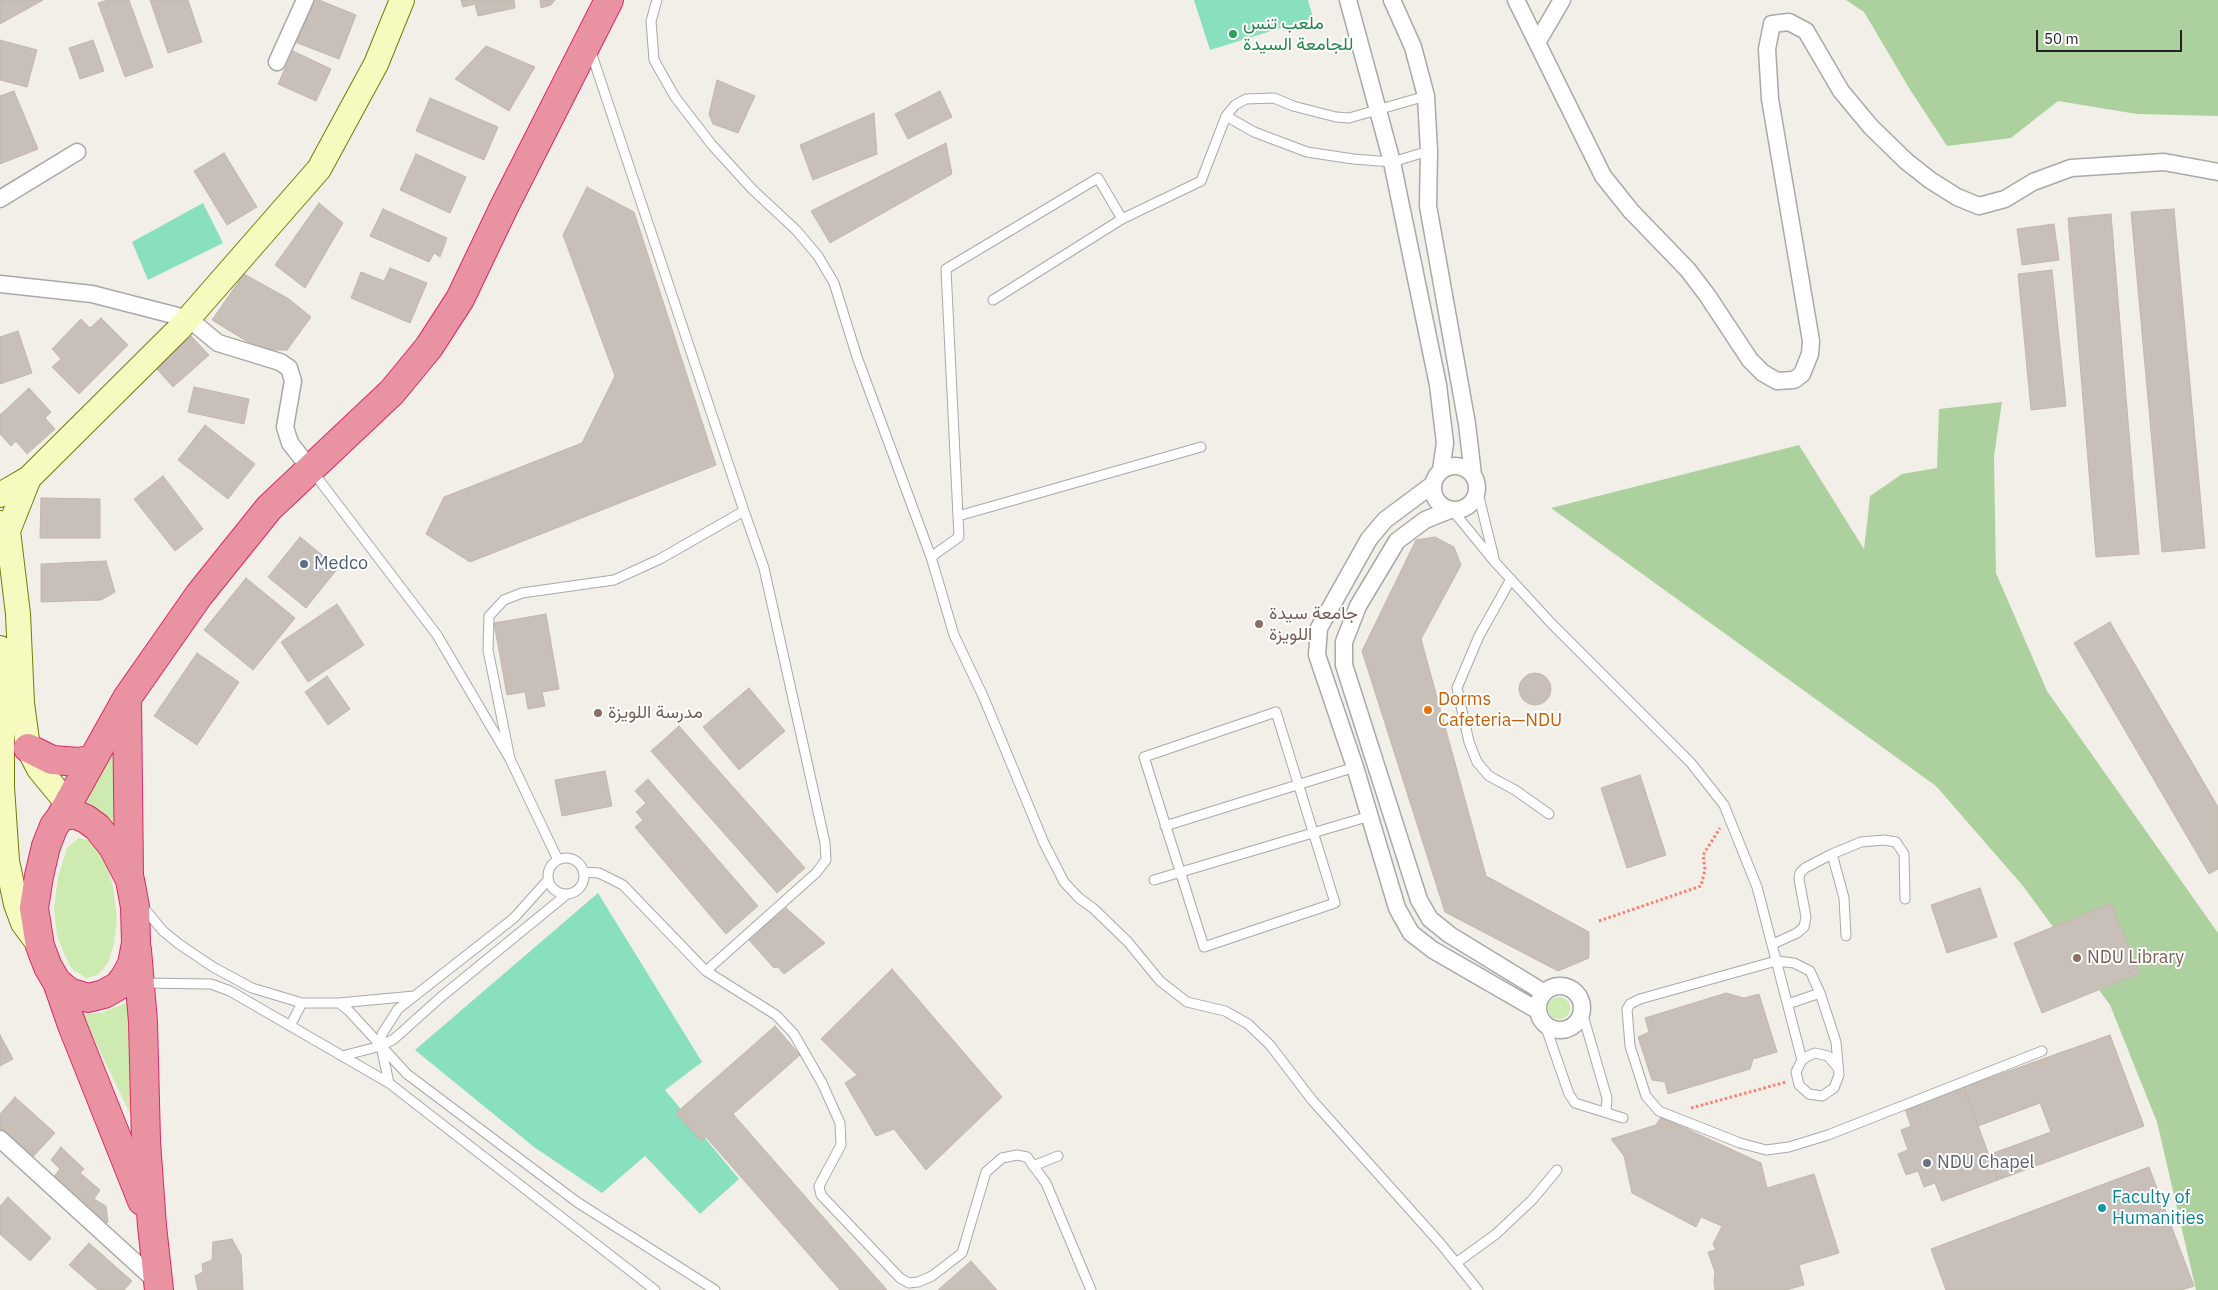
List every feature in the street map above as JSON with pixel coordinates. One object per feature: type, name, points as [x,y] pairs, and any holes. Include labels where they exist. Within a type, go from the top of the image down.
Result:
[{"type":"highway","points":[[152,1226],[72,1025],[57,982],[48,967],[40,946],[34,908],[46,846],[68,812],[92,759],[126,698],[199,595],[269,508],[392,392],[429,347],[460,299],[607,2]]},
{"type":"highway","points":[[126,698],[132,888],[136,943],[129,985],[159,1286]]},
{"type":"highway","points":[[28,748],[52,760],[72,762],[92,759]]},
{"type":"highway","points":[[68,812],[86,819],[102,833],[113,847],[132,888]]},
{"type":"highway","points":[[57,982],[69,992],[88,998],[129,985]]},
{"type":"street","points":[[277,62],[305,0]]},
{"type":"street","points":[[1348,0],[1379,108],[1392,162],[1438,385],[1445,443],[1442,470]]},
{"type":"street","points":[[1392,0],[1413,48],[1426,96],[1429,151],[1428,206],[1467,424],[1475,482],[1474,500],[1465,508],[1452,510],[1425,520],[1397,541],[1358,606],[1344,642],[1344,665],[1419,900],[1430,919],[1450,935],[1543,992]]},
{"type":"street","points":[[1516,0],[1538,41],[1603,176],[1615,193],[1688,270],[1750,360],[1762,373],[1777,380],[1788,382],[1802,374],[1810,354],[1811,341],[1770,99],[1767,49],[1772,24],[1789,22],[1806,32],[1841,91],[1871,127],[1906,161],[1930,180],[1957,197],[1979,206],[2005,199],[2033,182],[2071,168],[2164,162],[2218,172]]},
{"type":"street","points":[[1538,41],[1562,0]]},
{"type":"street","points":[[0,495],[29,478],[189,319],[319,169],[376,64],[399,3]]},
{"type":"street","points":[[0,199],[77,152]]},
{"type":"street","points":[[0,284],[92,294],[189,319],[218,344],[280,362],[289,368],[293,381],[285,427],[290,443],[311,470]]},
{"type":"street","points":[[1475,482],[1467,469],[1450,466],[1436,476],[1432,485],[1385,520],[1369,539],[1319,628],[1316,655],[1355,767],[1397,908],[1411,933],[1433,950],[1537,1010]]},
{"type":"street","points":[[29,478],[3,531],[18,614],[22,703],[28,748],[39,769],[68,812]]},
{"type":"street","points":[[1432,485],[1436,501],[1442,507],[1452,510]]},
{"type":"street","points":[[0,648],[2,678],[2,787],[8,861],[16,904],[23,923],[40,946]]},
{"type":"street","points":[[1561,985],[1570,987],[1578,994],[1582,1003],[1582,1012],[1574,1026],[1567,1029],[1552,1029],[1545,1025],[1540,1019],[1537,1010],[1538,1000],[1543,992],[1551,986],[1561,985]]},
{"type":"street","points":[[0,1139],[159,1286]]},
{"type":"lane","points":[[657,0],[651,21],[654,60],[675,97],[712,145],[752,189],[796,230],[818,256],[834,283],[857,357],[931,557],[954,635],[983,696],[1044,842],[1064,882],[1128,942],[1160,981],[1187,1002],[1225,1011],[1248,1024],[1270,1045],[1312,1100],[1478,1290]]},
{"type":"lane","points":[[588,42],[768,586],[825,843],[826,860],[816,873],[706,971]]},
{"type":"lane","points":[[993,300],[1122,218],[1201,181],[1226,116],[1236,105],[1246,99],[1274,98],[1293,106],[1336,117],[1349,118],[1426,96]]},
{"type":"lane","points":[[1226,116],[1254,132],[1307,152],[1353,159],[1392,162],[1429,151]]},
{"type":"lane","points":[[931,557],[959,537],[946,269],[1098,178],[1122,218]]},
{"type":"lane","points":[[958,516],[1201,447]]},
{"type":"lane","points":[[311,470],[437,636],[510,760],[558,860]]},
{"type":"lane","points":[[1475,482],[1494,561]]},
{"type":"lane","points":[[1452,510],[1494,561],[1550,623],[1691,763],[1724,805],[1757,887],[1802,1060]]},
{"type":"lane","points":[[510,760],[488,650],[489,616],[504,600],[522,593],[614,580],[660,559],[744,511]]},
{"type":"lane","points":[[1511,579],[1479,636],[1457,688],[1469,742],[1477,762],[1489,776],[1515,790],[1550,814]]},
{"type":"lane","points":[[1276,712],[1335,903],[1204,947],[1165,826],[1144,757],[1276,712]]},
{"type":"lane","points":[[1165,826],[1355,767]]},
{"type":"lane","points":[[1154,880],[1370,816]]},
{"type":"lane","points":[[1773,944],[1797,934],[1804,926],[1806,917],[1799,879],[1800,873],[1805,868],[1832,854],[1861,842],[1884,840],[1896,842],[1904,854],[1905,899]]},
{"type":"lane","points":[[1832,854],[1844,898],[1846,936]]},
{"type":"lane","points":[[342,1056],[381,1046],[394,1039],[441,997],[566,895],[574,893],[580,888],[584,880],[580,865],[574,860],[566,858],[558,860],[551,865],[548,872],[548,880],[552,888],[558,893],[566,895]]},
{"type":"lane","points":[[583,872],[599,873],[623,886],[706,971],[776,1014],[794,1034],[822,1083],[840,1123],[841,1145],[819,1186],[821,1195],[904,1281],[909,1284],[932,1276],[962,1253],[986,1172],[1002,1158],[1017,1155],[1027,1157],[1046,1183],[1091,1290]]},
{"type":"lane","points":[[389,1083],[381,1046],[382,1034],[398,1009],[514,918],[548,880]]},
{"type":"lane","points":[[132,888],[163,931],[213,967],[252,988],[302,1003],[339,1003],[414,996]]},
{"type":"lane","points":[[1838,1068],[1834,1061],[1822,1054],[1815,1053],[1802,1060],[1798,1066],[1796,1079],[1803,1091],[1815,1096],[1822,1096],[1834,1088],[1838,1082],[1838,1068],[1836,1042],[1820,993],[1810,971],[1794,963],[1776,961],[1640,999],[1630,1004],[1627,1009],[1630,1046],[1646,1096],[1660,1111],[1740,1143],[1766,1150],[1789,1147],[1828,1135],[2042,1051]]},
{"type":"lane","points":[[129,985],[211,984],[230,992],[389,1083],[655,1290]]},
{"type":"lane","points":[[1788,1004],[1820,993]]},
{"type":"lane","points":[[290,1026],[302,1003]]},
{"type":"lane","points":[[339,1003],[349,1011],[406,1074],[577,1202],[715,1290]]},
{"type":"lane","points":[[1582,1012],[1607,1098],[1606,1112]]},
{"type":"lane","points":[[1545,1025],[1569,1094],[1575,1103],[1623,1118]]},
{"type":"lane","points":[[1033,1166],[1058,1156]]},
{"type":"lane","points":[[1456,1263],[1496,1234],[1532,1200],[1557,1170]]},
{"type":"path","points":[[1598,921],[1701,886],[1705,870],[1703,855],[1728,815]]},
{"type":"path","points":[[1668,1114],[1796,1079]]},
{"type":"green space","name":"ملعب تنس للجامعة السيدة","points":[[1194,0],[1308,0],[1313,18],[1210,50]]},
{"type":"green space","points":[[1846,0],[2218,0],[2218,116],[2137,114],[2058,101],[2011,138],[1947,146],[1909,88],[1864,12]]},
{"type":"green space","points":[[203,203],[223,243],[148,280],[132,242]]},
{"type":"green space","points":[[2002,402],[1994,456],[1996,573],[2047,691],[2218,933],[2218,1290],[2196,1290],[2157,1122],[2110,1005],[2023,886],[1936,786],[1551,508],[1799,445],[1864,549],[1870,496],[1902,474],[1937,468],[1939,409]]},
{"type":"green space","points":[[118,731],[118,833],[79,795]]},
{"type":"green space","points":[[79,838],[94,841],[105,859],[113,887],[117,918],[114,944],[108,963],[98,975],[86,978],[72,969],[63,951],[57,935],[54,909],[58,877],[67,848]]},
{"type":"green space","points":[[598,893],[702,1062],[665,1090],[739,1179],[700,1214],[645,1156],[602,1193],[534,1147],[415,1050]]},
{"type":"green space","points":[[1559,997],[1567,1000],[1570,1008],[1567,1016],[1559,1019],[1551,1016],[1548,1008],[1551,1000]]},
{"type":"green space","points":[[129,1002],[135,1124],[82,1014],[101,1013]]},
{"type":"building","points":[[0,0],[43,0],[0,24]]},
{"type":"building","points":[[108,0],[129,0],[153,67],[125,77],[98,3]]},
{"type":"building","points":[[150,0],[188,0],[202,42],[168,53]]},
{"type":"building","points":[[312,0],[319,0],[356,15],[339,59],[295,42]]},
{"type":"building","points":[[461,0],[514,0],[515,8],[478,16],[475,4],[463,7]]},
{"type":"building","points":[[540,0],[555,0],[551,5],[541,8]]},
{"type":"building","points":[[0,40],[37,50],[27,87],[0,80]]},
{"type":"building","points":[[93,40],[104,71],[80,79],[69,48]]},
{"type":"building","points":[[486,46],[535,67],[509,111],[455,79]]},
{"type":"building","points":[[293,51],[331,69],[316,101],[278,84]]},
{"type":"building","points":[[717,80],[755,96],[738,133],[713,124],[709,114]]},
{"type":"building","points":[[14,91],[38,149],[0,164],[0,96]]},
{"type":"building","points":[[940,91],[952,117],[908,139],[895,114]]},
{"type":"building","points":[[430,98],[498,127],[484,160],[416,131]]},
{"type":"building","points":[[874,113],[877,154],[813,180],[800,145]]},
{"type":"building","points":[[946,143],[952,174],[830,243],[811,211]]},
{"type":"building","points":[[224,153],[257,207],[227,225],[194,171]]},
{"type":"building","points":[[416,154],[466,177],[450,213],[400,190]]},
{"type":"building","points":[[587,187],[634,212],[716,465],[470,562],[426,534],[444,497],[582,443],[615,376],[563,235]]},
{"type":"building","points":[[319,203],[343,223],[305,288],[275,265]]},
{"type":"building","points":[[383,209],[447,238],[440,257],[434,253],[429,262],[370,236]]},
{"type":"building","points":[[2174,209],[2205,548],[2162,552],[2131,212]]},
{"type":"building","points":[[2111,214],[2139,554],[2096,557],[2068,218]]},
{"type":"building","points":[[2054,224],[2059,260],[2022,265],[2017,229]]},
{"type":"building","points":[[390,268],[427,283],[410,323],[351,298],[361,272],[384,281]]},
{"type":"building","points":[[2052,270],[2066,406],[2031,410],[2018,274]]},
{"type":"building","points":[[244,274],[289,299],[311,317],[287,350],[261,350],[212,320]]},
{"type":"building","points":[[101,318],[128,345],[79,394],[52,367],[61,359],[52,349],[81,319],[90,328]]},
{"type":"building","points":[[18,331],[32,373],[0,384],[0,337]]},
{"type":"building","points":[[191,336],[209,355],[173,387],[156,368]]},
{"type":"building","points":[[194,387],[249,399],[244,424],[188,412]]},
{"type":"building","points":[[29,388],[51,412],[45,418],[55,429],[27,454],[16,441],[11,446],[0,434],[0,415]]},
{"type":"building","points":[[205,425],[255,464],[228,499],[178,460]]},
{"type":"building","points":[[163,476],[203,529],[175,551],[134,499]]},
{"type":"building","points":[[41,498],[100,499],[100,538],[40,538]]},
{"type":"building","points":[[300,537],[338,568],[306,608],[268,577]]},
{"type":"building","points":[[1435,537],[1454,547],[1461,565],[1421,639],[1486,876],[1589,932],[1589,958],[1558,971],[1445,912],[1362,651],[1416,540]]},
{"type":"building","points":[[106,561],[115,592],[101,600],[41,602],[41,564]]},
{"type":"building","points":[[246,578],[295,618],[253,670],[204,630]]},
{"type":"building","points":[[337,604],[364,645],[308,682],[281,642]]},
{"type":"building","points":[[546,614],[559,689],[542,692],[545,706],[528,709],[525,692],[507,695],[494,623]]},
{"type":"building","points":[[2110,622],[2218,807],[2218,869],[2209,874],[2074,643]]},
{"type":"building","points":[[197,653],[239,682],[197,745],[154,716]]},
{"type":"building","points":[[1535,673],[1546,678],[1551,689],[1546,700],[1535,705],[1524,700],[1519,689],[1524,678]]},
{"type":"building","points":[[327,676],[350,709],[328,725],[305,692]]},
{"type":"building","points":[[749,688],[785,731],[739,770],[703,727]]},
{"type":"building","points":[[679,726],[805,868],[777,893],[651,751]]},
{"type":"building","points":[[605,771],[612,806],[562,816],[555,780]]},
{"type":"building","points":[[1640,775],[1666,855],[1627,868],[1601,788]]},
{"type":"building","points":[[648,779],[758,906],[726,934],[635,827],[643,820],[636,812],[646,803],[635,791]]},
{"type":"building","points":[[1980,888],[1997,937],[1947,953],[1931,905]]},
{"type":"building","name":"NDU Library","points":[[2111,903],[2140,973],[2042,1013],[2014,943]]},
{"type":"building","points":[[786,908],[825,943],[784,974],[778,967],[774,968],[748,939]]},
{"type":"building","points":[[892,969],[1002,1097],[926,1170],[894,1129],[876,1136],[845,1083],[857,1075],[821,1039]]},
{"type":"building","points":[[1726,993],[1744,998],[1759,994],[1777,1052],[1753,1059],[1750,1069],[1668,1094],[1665,1082],[1652,1080],[1638,1037],[1649,1032],[1645,1018]]},
{"type":"building","points":[[775,1026],[800,1055],[733,1114],[887,1290],[840,1290],[706,1137],[701,1141],[676,1113]]},
{"type":"building","points":[[0,1035],[13,1059],[0,1066]]},
{"type":"building","points":[[2110,1035],[2144,1126],[1998,1180],[1988,1155],[2051,1132],[2040,1103],[1978,1126],[1964,1087]]},
{"type":"building","points":[[1964,1087],[1998,1180],[1942,1201],[1935,1183],[1924,1187],[1918,1171],[1906,1175],[1898,1154],[1908,1150],[1901,1130],[1911,1126],[1905,1109]]},
{"type":"building","points":[[15,1097],[55,1133],[30,1160],[0,1132],[0,1114]]},
{"type":"building","points":[[1661,1117],[1761,1163],[1767,1188],[1814,1174],[1839,1253],[1799,1265],[1804,1285],[1786,1290],[1715,1290],[1715,1272],[1708,1252],[1716,1250],[1713,1244],[1722,1226],[1701,1217],[1696,1227],[1632,1193],[1624,1156],[1611,1139],[1656,1125]]},
{"type":"building","points":[[61,1147],[84,1169],[80,1173],[100,1190],[94,1199],[106,1206],[108,1222],[100,1230],[48,1184],[60,1169],[51,1160]]},
{"type":"building","name":"Faculty of Humanities","points":[[2149,1167],[2194,1286],[2182,1290],[1946,1290],[1931,1249]]},
{"type":"building","points":[[8,1197],[51,1238],[30,1261],[0,1234],[0,1206]]},
{"type":"building","points":[[232,1239],[241,1255],[243,1290],[198,1290],[195,1276],[203,1272],[202,1264],[212,1260],[213,1242]]},
{"type":"building","points":[[89,1243],[132,1281],[124,1290],[98,1290],[69,1265]]},
{"type":"building","points":[[971,1261],[997,1290],[938,1290]]},
{"type":"place","name":"ملعب تنس للجامعة السيدة","points":[[1233,34]]},
{"type":"place","name":"Medco","points":[[304,564]]},
{"type":"place","name":"جامعة سيدة اللويزة","points":[[1259,624]]},
{"type":"place","name":"Dorms Cafeteria—NDU","points":[[1428,710]]},
{"type":"place","name":"مدرسة اللويزة","points":[[598,713]]},
{"type":"place","name":"NDU Library","points":[[2077,958]]},
{"type":"place","name":"NDU Chapel","points":[[1927,1163]]},
{"type":"place","name":"Faculty of Humanities","points":[[2102,1208]]}]
